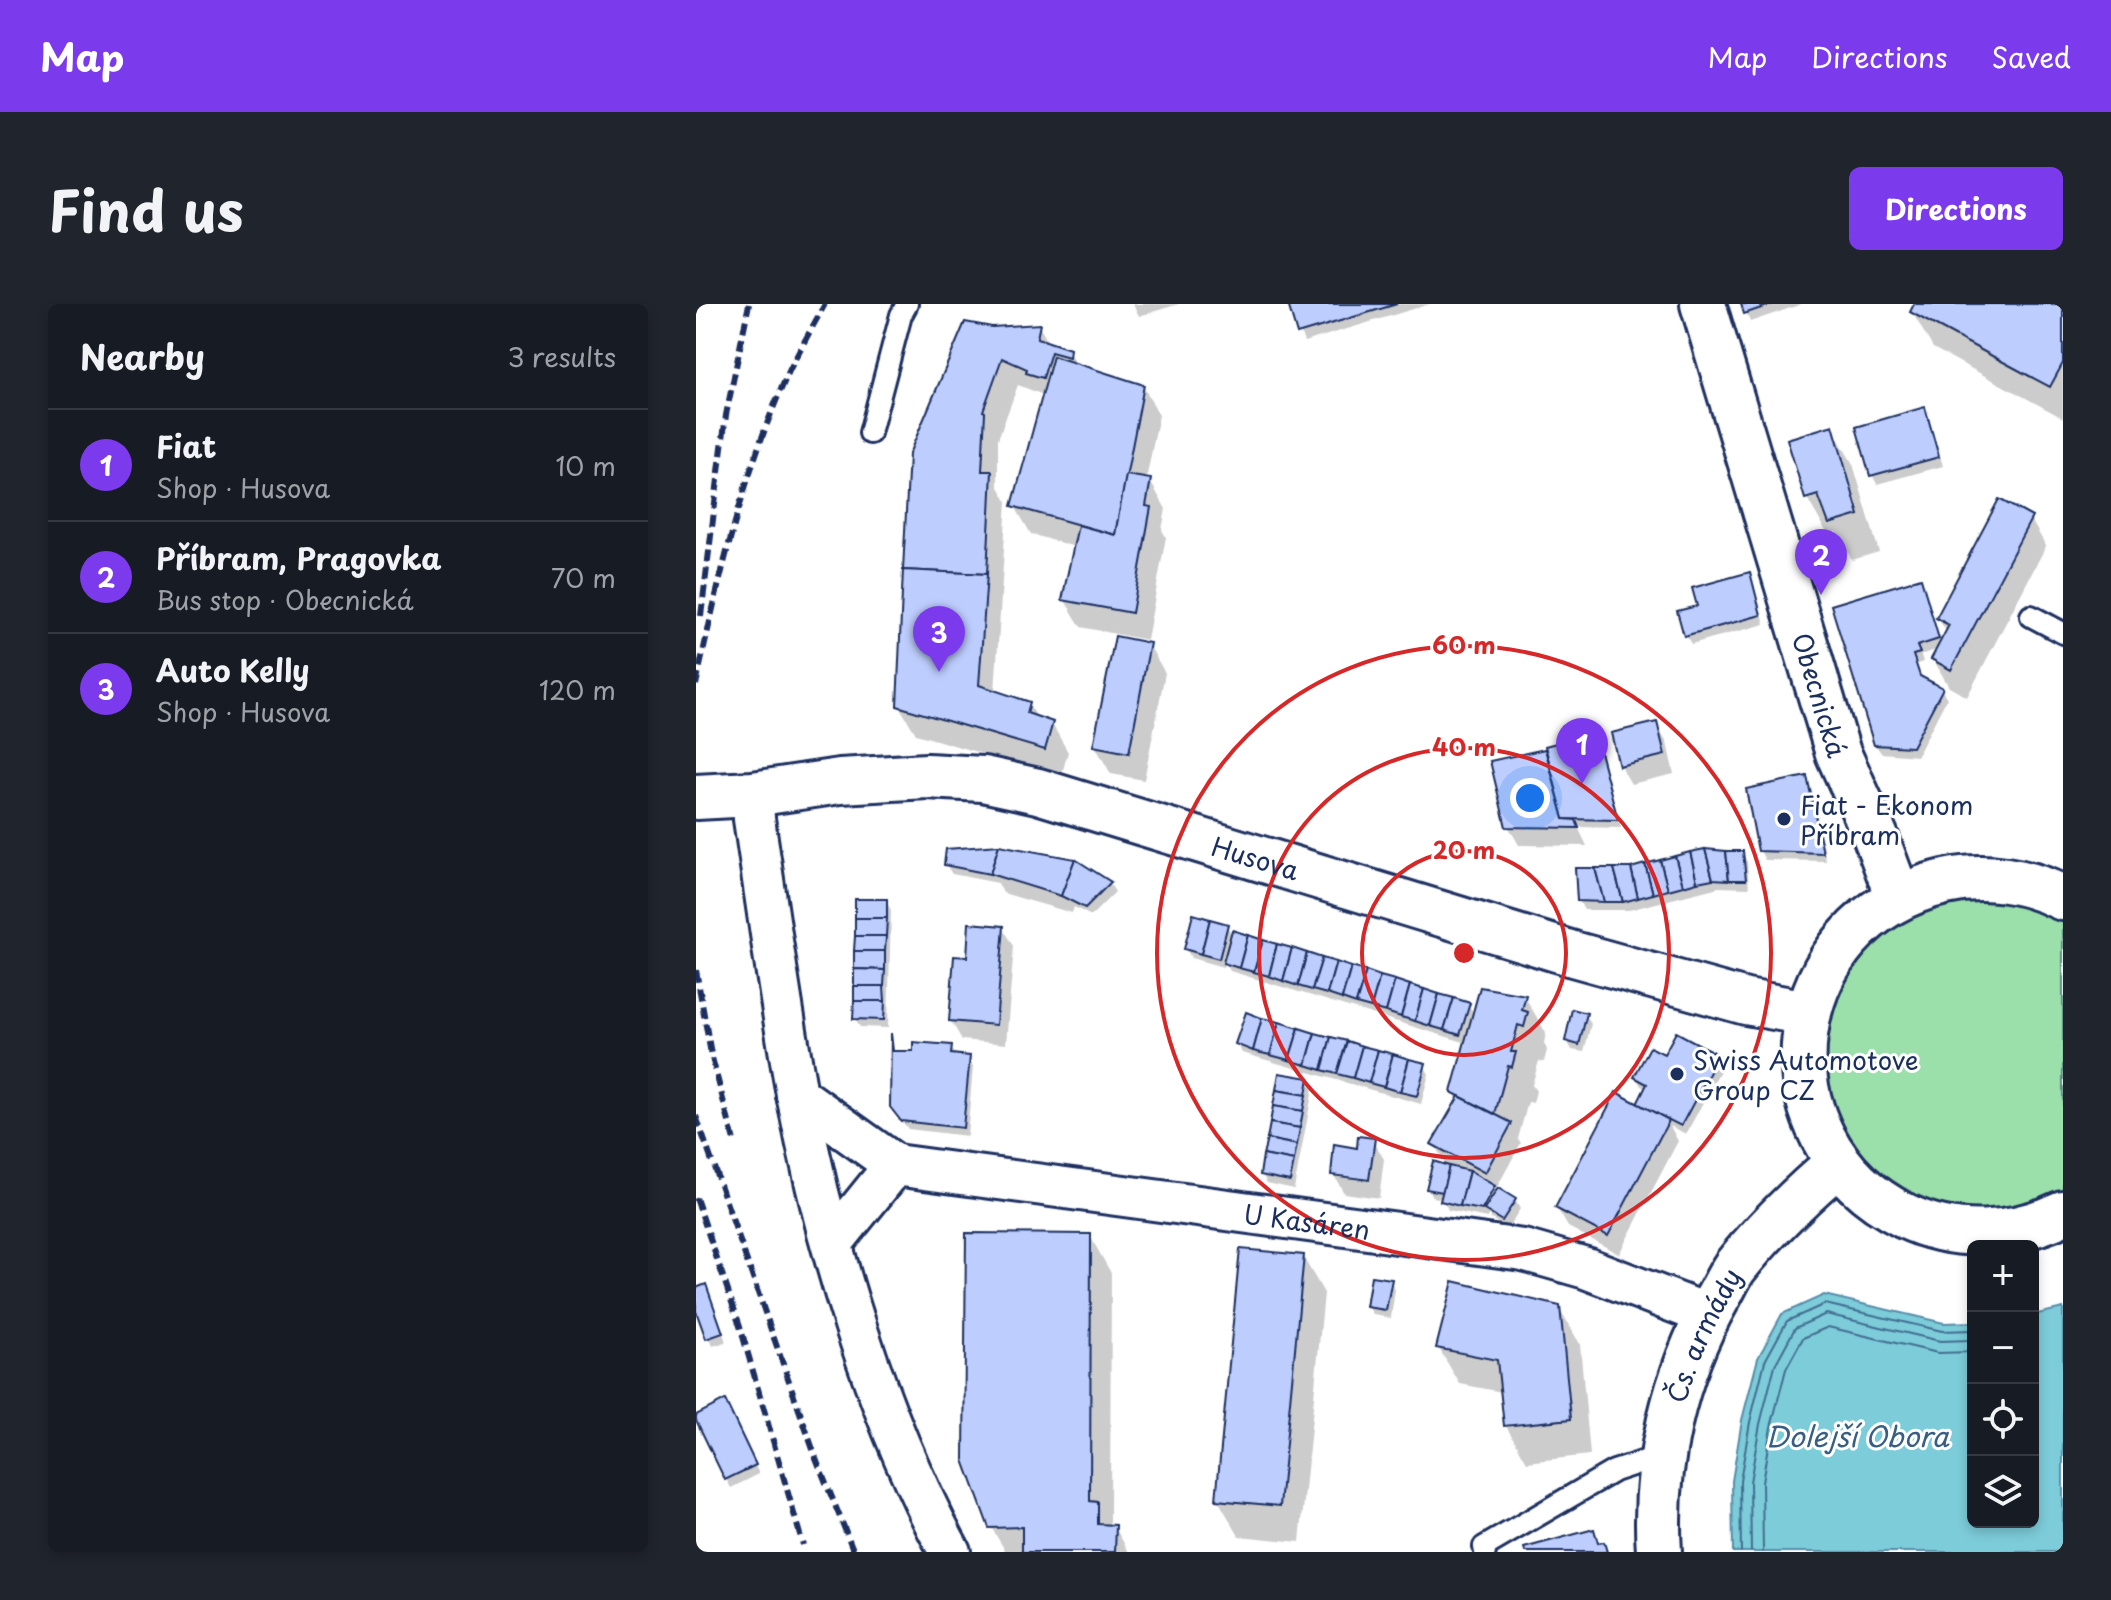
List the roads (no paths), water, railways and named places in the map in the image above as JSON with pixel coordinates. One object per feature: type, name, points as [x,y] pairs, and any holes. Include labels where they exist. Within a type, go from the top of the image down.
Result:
[{"type":"main road","name":"Obecnická","points":[[1703,304],[1838,753],[1875,835],[1898,897]]},
{"type":"main road","name":"Husova","points":[[696,797],[746,795],[840,781],[927,776],[983,779],[1025,788],[1573,954],[1746,1002],[1808,1013]]},
{"type":"main road","points":[[2063,898],[2020,882],[1989,878],[1958,879],[1914,889],[1898,897],[1858,926],[1841,945],[1821,978],[1808,1013],[1803,1039],[1803,1072],[1809,1104],[1821,1135],[1838,1163],[1861,1187],[1887,1207],[1916,1221],[1948,1230],[1981,1234],[2014,1230],[2045,1222],[2063,1213]]},
{"type":"main road","name":"Čs. armády","points":[[1659,1552],[1657,1527],[1663,1455],[1672,1409],[1687,1362],[1708,1315],[1734,1269],[1792,1204],[1838,1163]]},
{"type":"street","points":[[746,795],[754,819],[797,1095],[832,1243],[884,1407],[931,1517],[950,1552]]},
{"type":"street","name":"U Kasáren","points":[[797,1095],[895,1165],[1523,1250],[1586,1268],[1708,1315]]},
{"type":"street","points":[[832,1243],[895,1165]]},
{"type":"lane","points":[[870,433],[901,315],[907,304]]},
{"type":"lane","points":[[2031,616],[2063,633]]},
{"type":"lane","points":[[1485,1552],[1484,1547],[1614,1471],[1663,1455]]},
{"type":"water","name":"Dolejší Obora","points":[[1824,1295],[1944,1323],[1967,1322],[1967,1528],[2039,1528],[2039,1314],[2063,1308],[2063,1552],[1733,1552],[1732,1481],[1742,1420],[1758,1358],[1782,1314]]},
{"type":"railway","points":[[701,616],[726,415],[749,304]]},
{"type":"railway","points":[[696,685],[724,564],[759,446],[790,369],[825,304]]},
{"type":"railway","points":[[696,970],[711,1054],[734,1141]]},
{"type":"railway","points":[[696,1116],[816,1458],[854,1552]]},
{"type":"railway","points":[[696,1198],[740,1326],[803,1545]]},
{"type":"place","name":"Příbram, Pragovka","points":[[1821,595]]},
{"type":"place","name":"Auto Kelly","points":[[939,672]]},
{"type":"place","name":"Fiat","points":[[1582,784]]},
{"type":"place","name":"Fiat - Ekonom Příbram","points":[[1784,819]]},
{"type":"place","name":"Swiss Automotove Group CZ","points":[[1677,1074]]}]
